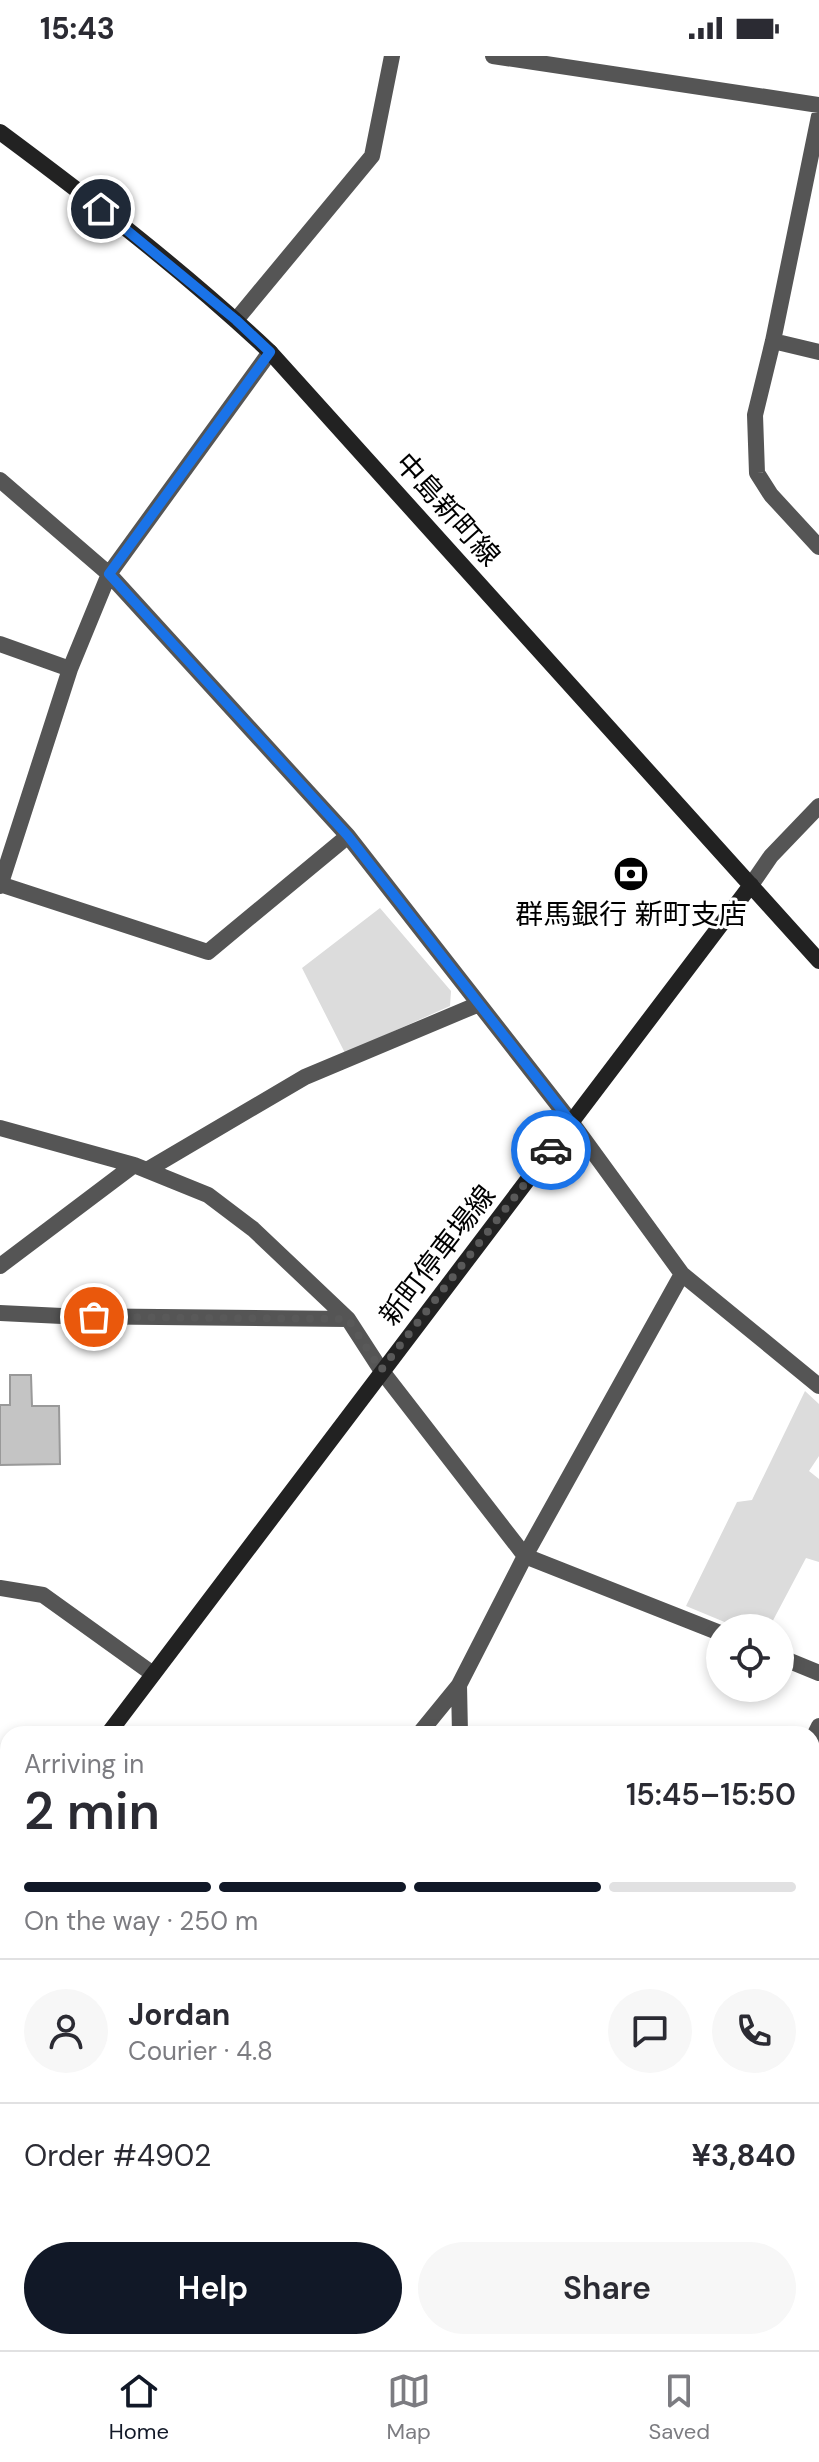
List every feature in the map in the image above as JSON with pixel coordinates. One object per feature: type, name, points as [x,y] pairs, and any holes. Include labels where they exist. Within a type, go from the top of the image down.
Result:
[{"type":"main road","name":"中島新町線","points":[[0,132],[101,209],[236,320],[270,352],[819,961]]},
{"type":"main road","name":"新町停車場線","points":[[114,1726],[751,885]]},
{"type":"street","points":[[236,320],[372,156],[392,56]]},
{"type":"street","points":[[493,56],[819,105]]},
{"type":"street","points":[[819,116],[755,415],[757,473],[771,495],[819,547]]},
{"type":"street","points":[[773,341],[819,352]]},
{"type":"street","points":[[270,352],[109,574],[70,669],[0,885],[208,952],[348,836]]},
{"type":"street","points":[[0,480],[109,574],[348,836],[572,1123],[682,1274],[819,1386]]},
{"type":"street","points":[[0,644],[70,669]]},
{"type":"street","points":[[751,885],[771,856],[819,806]]},
{"type":"street","points":[[0,1266],[140,1168],[305,1077],[479,1004]]},
{"type":"street","points":[[0,1128],[140,1168],[208,1195],[253,1229],[348,1319],[381,1370],[525,1556],[706,1627]]},
{"type":"street","points":[[426,1726],[459,1685],[525,1556],[682,1274]]},
{"type":"street","points":[[0,1313],[348,1319]]},
{"type":"street","points":[[0,1588],[43,1595],[153,1674]]},
{"type":"street","points":[[794,1663],[819,1673]]},
{"type":"street","points":[[459,1685],[460,1726]]},
{"type":"shaded area","points":[[380,908],[451,991],[450,1006],[345,1053],[302,968]]},
{"type":"shaded area","points":[[805,1391],[819,1404],[819,1456],[809,1471],[819,1479],[819,1562],[806,1558],[776,1614],[706,1614],[686,1606],[737,1502],[752,1500]]},
{"type":"building","points":[[10,1375],[31,1375],[32,1406],[59,1406],[60,1464],[0,1465],[0,1405],[10,1405]]},
{"type":"way so far","points":[[94,1317],[348,1319],[381,1370],[551,1150]]},
{"type":"place","name":"群馬銀行 新町支店","points":[[631,874]]},
{"type":"route","points":[[101,209],[236,320],[270,352],[109,574],[348,836],[572,1123],[551,1150]]}]
